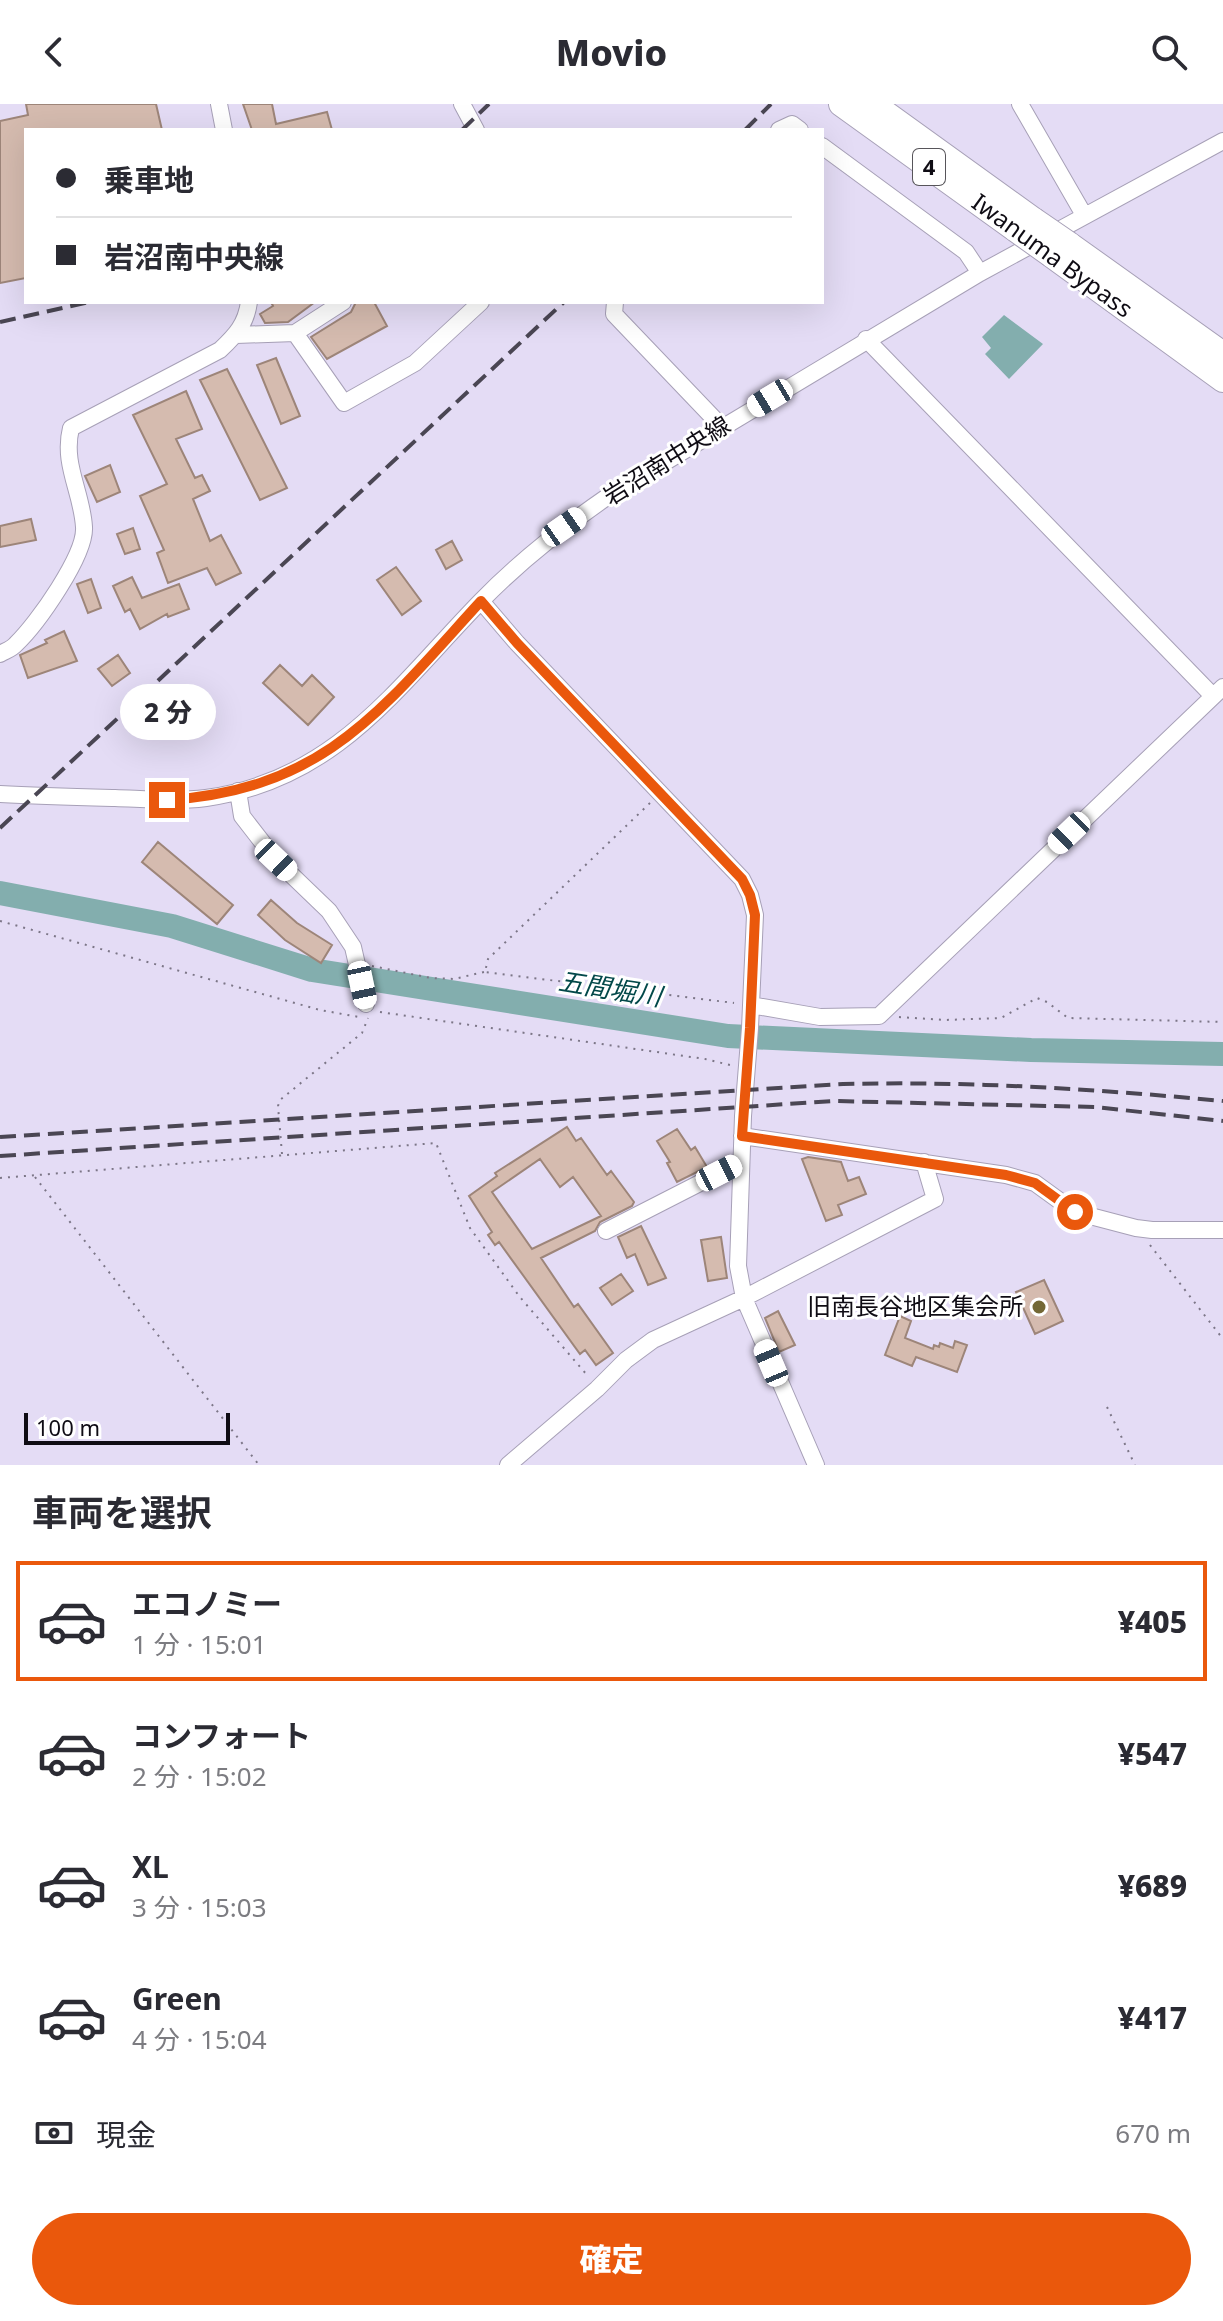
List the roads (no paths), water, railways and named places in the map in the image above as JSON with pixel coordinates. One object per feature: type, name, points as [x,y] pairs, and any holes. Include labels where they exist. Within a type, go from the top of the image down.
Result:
[{"type":"highway","name":"Iwanuma Bypass","points":[[841,104],[1223,354]]},
{"type":"highway","name":"Iwanuma Bypass","points":[[873,104],[1025,225]]},
{"type":"highway","name":"Iwanuma Bypass","points":[[1060,250],[1223,380]]},
{"type":"street","points":[[219,104],[224,128]]},
{"type":"street","points":[[462,104],[475,128]]},
{"type":"street","points":[[1020,104],[1084,215]]},
{"type":"street","name":"岩沼南中央線","points":[[0,794],[167,800],[206,798],[275,779],[305,765],[356,731],[481,601],[564,527],[607,497],[980,273],[1223,141]]},
{"type":"street","points":[[824,147],[966,252],[980,273]]},
{"type":"street","points":[[0,654],[15,646],[51,599],[84,539],[84,524],[66,446],[71,428],[220,350],[236,335],[247,318],[249,304]]},
{"type":"street","points":[[236,335],[295,333],[340,304]]},
{"type":"street","points":[[295,333],[344,403],[415,363],[479,304]]},
{"type":"street","points":[[615,304],[614,314],[722,427]]},
{"type":"street","points":[[751,1005],[820,1017],[879,1016],[1218,691],[866,339]]},
{"type":"street","points":[[481,601],[517,643],[742,879],[750,895],[755,915],[738,1266],[744,1298],[816,1465]]},
{"type":"street","points":[[238,791],[242,816],[276,860],[329,911],[353,947],[367,1011]]},
{"type":"street","points":[[742,1136],[991,1172],[1035,1183],[1075,1212],[1136,1228],[1223,1230]]},
{"type":"street","points":[[606,1231],[741,1162]]},
{"type":"street","points":[[508,1465],[626,1360],[653,1340],[744,1298],[935,1199],[924,1162]]},
{"type":"waterway","name":"五間堀川","points":[[0,893],[172,926],[312,970],[728,1036],[1031,1050],[1223,1054]]},
{"type":"railway","points":[[464,128],[489,104]]},
{"type":"railway","points":[[747,128],[771,104]]},
{"type":"railway","points":[[0,322],[80,304]]},
{"type":"railway","points":[[0,828],[562,304]]},
{"type":"railway","points":[[0,1137],[843,1084],[1033,1087],[1223,1101]]},
{"type":"railway","points":[[0,1156],[833,1101],[1095,1107],[1223,1121]]},
{"type":"place","name":"旧南長谷地区集会所","points":[[1039,1307]]}]
